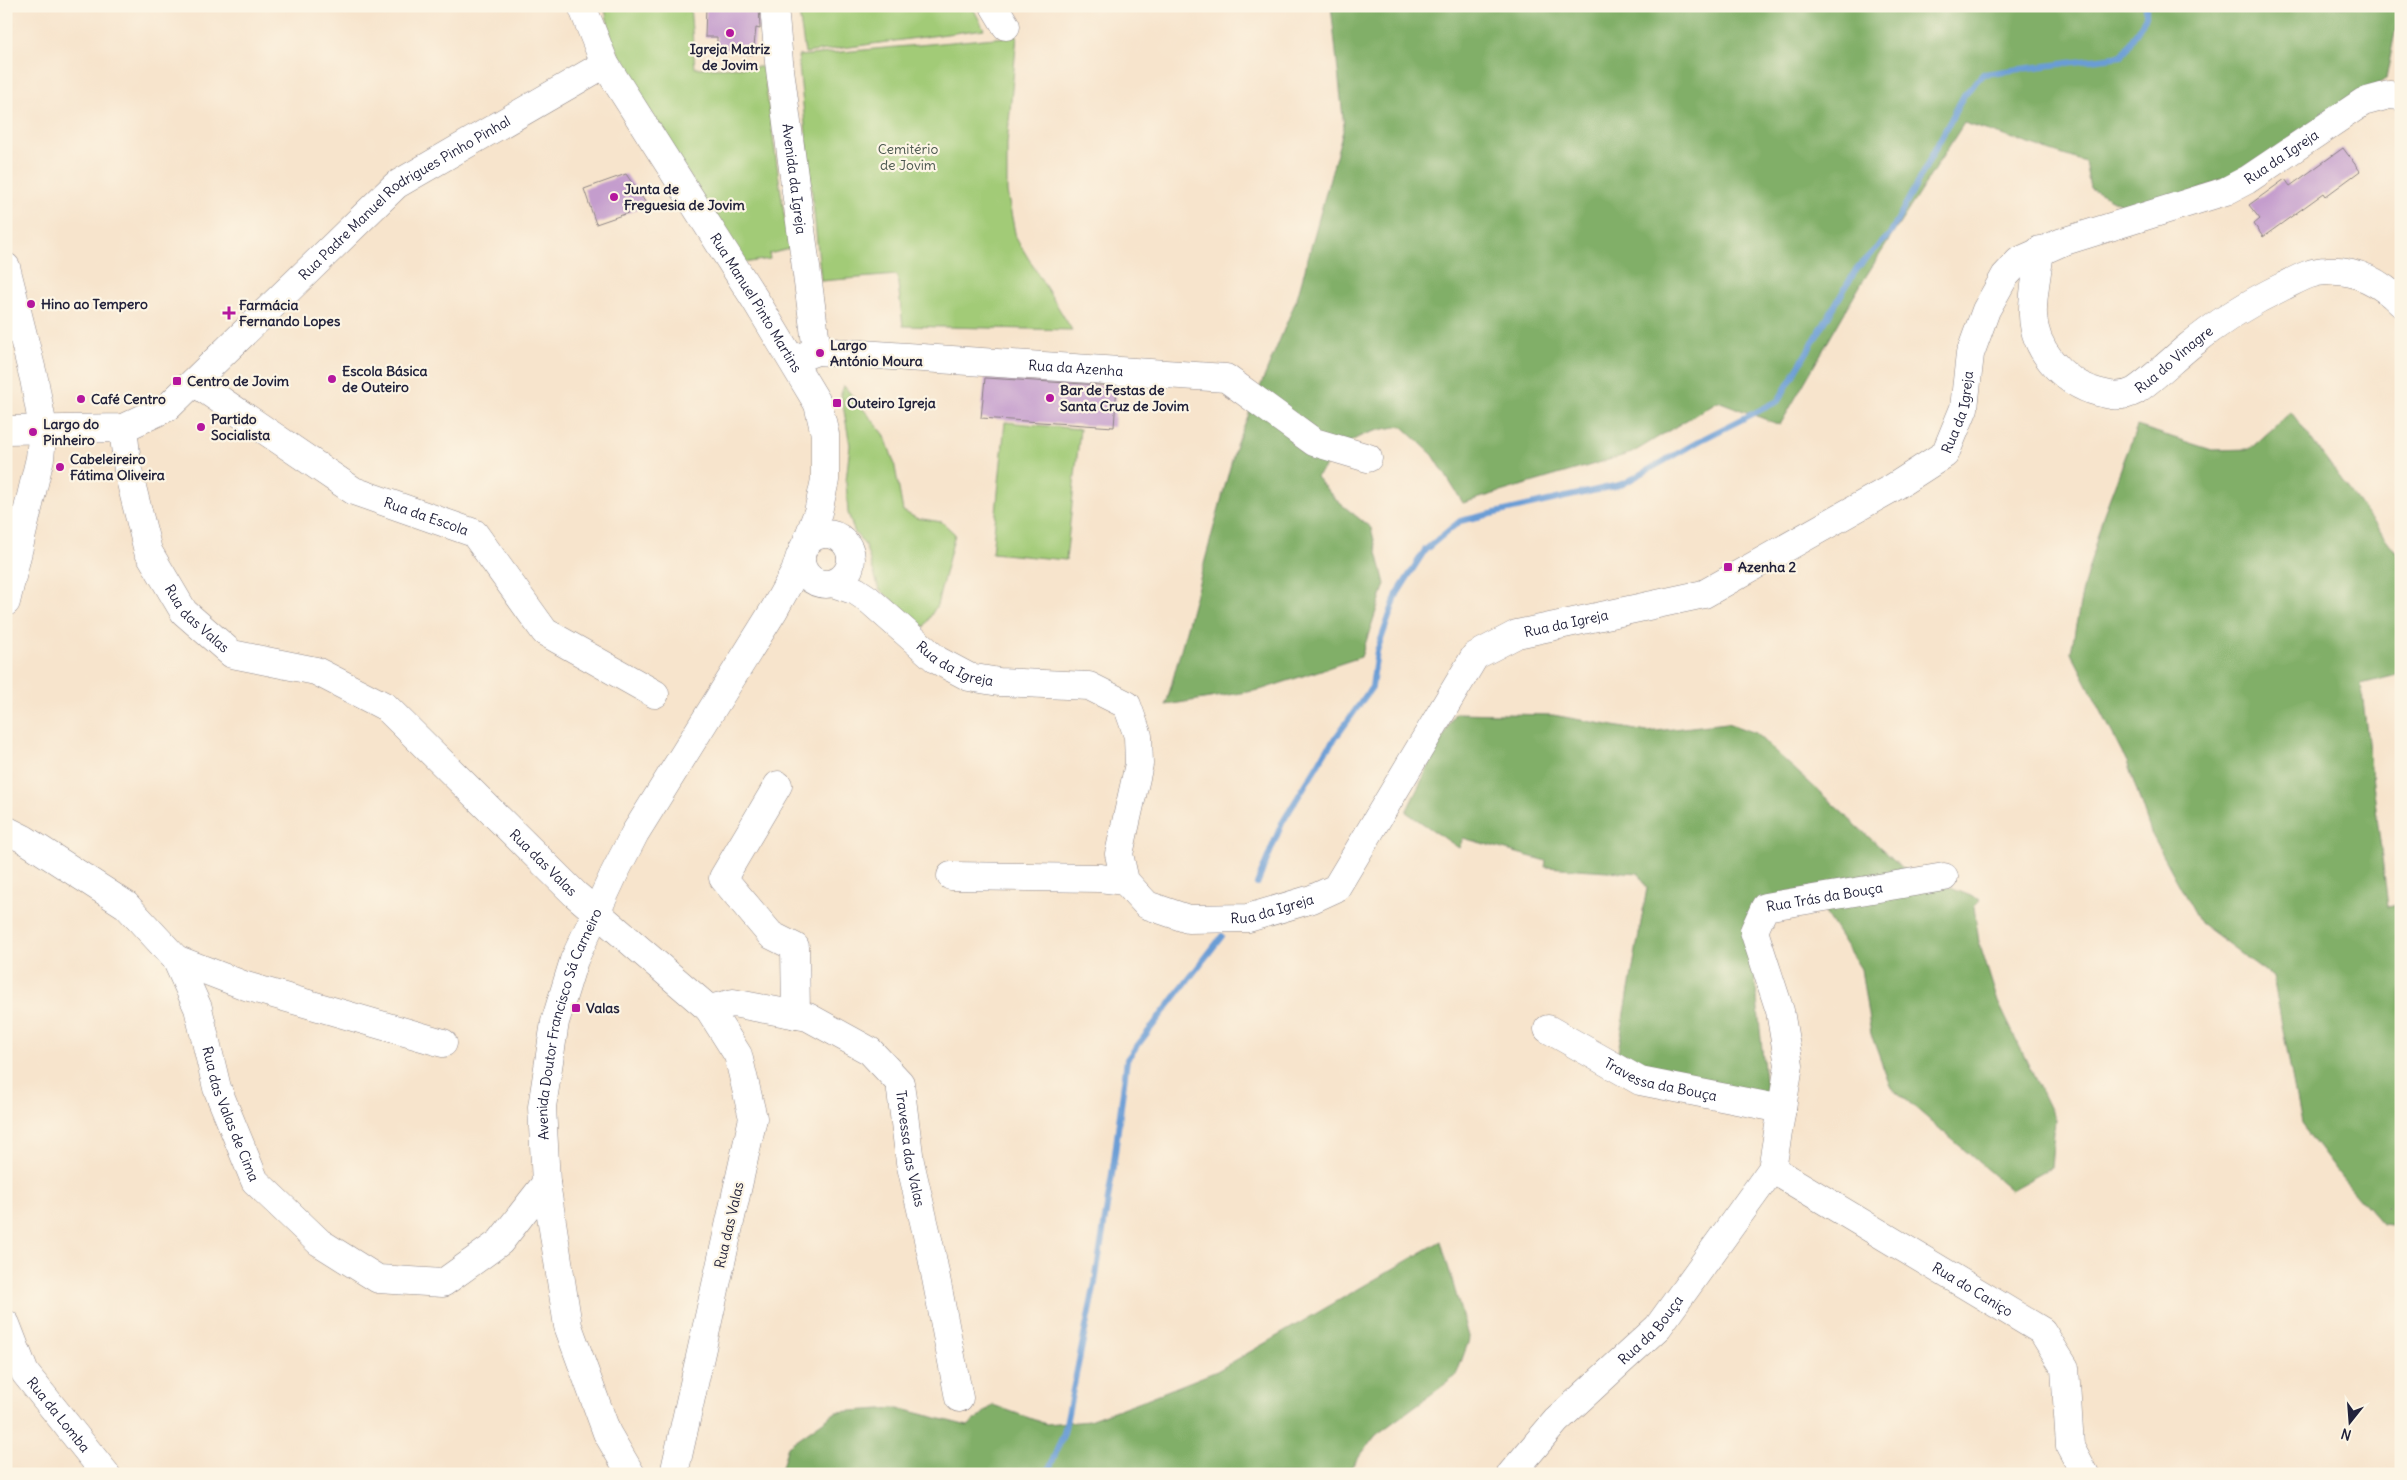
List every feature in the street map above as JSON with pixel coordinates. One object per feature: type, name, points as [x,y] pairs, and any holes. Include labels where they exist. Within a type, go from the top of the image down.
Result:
[{"type":"street","name":"Rua Manuel Pinto Martins","points":[[582,6],[605,64],[805,356],[822,420],[826,451],[825,480],[818,512],[804,549]]},
{"type":"street","name":"Avenida da Igreja","points":[[774,6],[805,356]]},
{"type":"street","name":"Rua Padre Manuel Rodrigues Pinho Pinhal","points":[[6,430],[123,428],[168,407],[396,185],[605,64]]},
{"type":"street","name":"Rua da Igreja","points":[[825,583],[856,590],[882,610],[937,660],[969,678],[999,682],[1088,686],[1128,706],[1138,736],[1139,764],[1118,854],[1125,881],[1147,905],[1188,919],[1248,918],[1312,899],[1336,888],[1475,656],[1517,634],[1704,594],[1894,487],[1944,454],[1964,408],[1970,354],[1986,310],[2005,276],[2019,261],[2040,250],[2062,242],[2226,191],[2247,180],[2363,102],[2389,95],[2401,96]]},
{"type":"street","name":"Rua do Vinagre","points":[[2040,250],[2033,315],[2041,344],[2051,361],[2078,385],[2117,396],[2128,395],[2135,391],[2200,338],[2245,307],[2307,274],[2342,271],[2359,276],[2388,290],[2401,303]]},
{"type":"street","points":[[6,267],[34,379],[43,428],[43,447],[6,602]]},
{"type":"street","name":"Rua da Azenha","points":[[805,356],[1226,378],[1314,442],[1368,458]]},
{"type":"street","name":"Rua da Escola","points":[[194,382],[354,491],[474,533],[546,632],[655,694]]},
{"type":"street","name":"Rua das Valas","points":[[123,428],[128,471],[148,551],[184,612],[232,654],[316,671],[386,707],[575,894],[710,1009],[738,1055],[753,1118],[674,1474]]},
{"type":"street","name":"Rua Manuel Pinto Martins","points":[[825,480],[833,515],[848,550]]},
{"type":"street","points":[[822,534],[838,536],[848,550],[847,574],[825,583],[804,572],[804,549],[822,534]]},
{"type":"street","name":"Avenida Doutor Francisco Sá Carneiro","points":[[631,1474],[607,1433],[568,1326],[546,1183],[542,1107],[555,1022],[574,960],[595,911],[635,833],[774,610],[795,572],[804,549]]},
{"type":"street","name":"Rua da Igreja","points":[[848,550],[862,585],[882,610]]},
{"type":"street","name":"Avenida Doutor Francisco Sá Carneiro","points":[[774,610],[792,587],[801,584],[825,583]]},
{"type":"street","points":[[778,785],[723,878],[771,935],[795,947],[796,1015]]},
{"type":"street","name":"Rua das Valas de Cima","points":[[6,830],[24,839],[126,905],[176,959],[198,1008],[218,1088],[255,1181],[320,1242],[378,1279],[443,1283],[500,1242],[546,1183]]},
{"type":"street","points":[[952,876],[1099,878],[1125,881]]},
{"type":"street","name":"Rua Trás da Bouça","points":[[1772,1169],[1789,1065],[1780,1011],[1754,931],[1765,907],[1944,877]]},
{"type":"street","points":[[176,959],[246,986],[443,1043]]},
{"type":"street","name":"Travessa das Valas","points":[[710,1009],[733,1003],[808,1018],[870,1050],[900,1083],[910,1162],[931,1252],[959,1398]]},
{"type":"street","name":"Travessa da Bouça","points":[[1548,1029],[1640,1080],[1782,1109]]},
{"type":"street","name":"Rua da Bouça","points":[[1512,1474],[1556,1421],[1658,1327],[1772,1169]]},
{"type":"street","name":"Rua do Caniço","points":[[1772,1169],[2042,1331],[2065,1368],[2070,1446],[2084,1474]]},
{"type":"street","name":"Rua da Lomba","points":[[6,1324],[16,1379],[106,1474]]},
{"type":"path","points":[[2391,1206],[2401,1209]]},
{"type":"green space","points":[[604,6],[690,6],[695,68],[763,67],[789,249],[769,254],[770,259],[743,263],[637,91],[612,40]]},
{"type":"green space","points":[[798,6],[972,6],[984,29],[805,53]]},
{"type":"green space","points":[[1331,6],[2400,6],[2386,79],[2247,168],[2182,197],[2123,205],[2090,188],[2085,162],[1964,123],[1861,284],[1780,425],[1718,401],[1632,453],[1463,503],[1433,455],[1402,426],[1373,432],[1352,441],[1335,455],[1316,477],[1336,500],[1371,528],[1385,584],[1361,657],[1260,690],[1166,705],[1236,445],[1297,298],[1344,127]]},
{"type":"green space","name":"Cemitério de Jovim","points":[[1017,36],[1007,144],[1007,192],[1016,238],[1072,330],[903,326],[897,275],[821,281],[798,56]]},
{"type":"green space","points":[[844,386],[884,434],[894,462],[903,511],[916,518],[942,522],[955,534],[937,605],[924,627],[879,589],[865,545],[855,533],[848,513],[846,481],[850,445],[841,394]]},
{"type":"green space","points":[[2291,412],[2401,559],[2401,674],[2361,684],[2388,907],[2401,904],[2401,1226],[2382,1224],[2342,1178],[2301,1124],[2273,977],[2200,923],[2151,833],[2127,762],[2071,652],[2082,593],[2103,516],[2137,426],[2212,450],[2250,449]]},
{"type":"green space","points":[[1005,422],[1080,429],[1066,560],[992,553]]},
{"type":"green space","points":[[1455,713],[1553,715],[1647,732],[1727,723],[1755,733],[1905,870],[1981,900],[1974,907],[1979,942],[1998,1002],[2055,1120],[2051,1168],[2011,1190],[1890,1086],[1871,1034],[1861,969],[1820,905],[1750,929],[1767,1099],[1665,1075],[1618,1052],[1647,888],[1639,873],[1545,867],[1546,861],[1463,838],[1459,848],[1406,812]]},
{"type":"green space","points":[[1441,1241],[1469,1340],[1456,1376],[1376,1435],[1346,1474],[780,1474],[788,1446],[836,1412],[898,1408],[968,1426],[993,1405],[1046,1424],[1089,1420],[1217,1371]]},
{"type":"building","name":"Igreja Matriz de Jovim","points":[[706,6],[759,6],[760,29],[756,28],[753,55],[717,48],[717,37],[705,37]]},
{"type":"building","points":[[2343,148],[2360,171],[2326,196],[2324,193],[2263,237],[2254,224],[2260,219],[2249,205],[2285,179],[2290,186]]},
{"type":"building","name":"Junta de Freguesia de Jovim","points":[[626,174],[648,206],[596,224],[584,189]]},
{"type":"building","name":"Bar de Festas de Santa Cruz de Jovim","points":[[985,378],[1117,386],[1114,427],[981,418]]},
{"type":"waterway","points":[[1257,884],[1282,823],[1326,751],[1372,687],[1377,651],[1397,594],[1425,550],[1460,521],[1623,484],[1703,439],[1778,401],[1857,268],[1890,234],[1964,95],[1983,74],[2122,56],[2146,17],[2146,6]]},
{"type":"waterway","points":[[1047,1474],[1064,1433],[1095,1283],[1114,1161],[1127,1059],[1222,936]]},
{"type":"place","name":"Igreja Matriz de Jovim","points":[[730,33]]},
{"type":"place","name":"Junta de Freguesia de Jovim","points":[[614,197]]},
{"type":"place","name":"Hino ao Tempero","points":[[31,304]]},
{"type":"place","name":"Farmácia Fernando Lopes","points":[[229,313]]},
{"type":"place","name":"Largo António Moura","points":[[820,353]]},
{"type":"place","name":"Escola Básica de Outeiro","points":[[332,379]]},
{"type":"place","name":"Centro de Jovim","points":[[177,381]]},
{"type":"place","name":"Bar de Festas de Santa Cruz de Jovim","points":[[1050,398]]},
{"type":"place","name":"Café Centro","points":[[81,399]]},
{"type":"place","name":"Outeiro Igreja","points":[[837,403]]},
{"type":"place","name":"Partido Socialista","points":[[201,427]]},
{"type":"place","name":"Largo do Pinheiro","points":[[33,432]]},
{"type":"place","name":"Cabeleireiro Fátima Oliveira","points":[[60,467]]},
{"type":"place","name":"Azenha 2","points":[[1728,567]]},
{"type":"place","name":"Valas","points":[[576,1008]]}]
